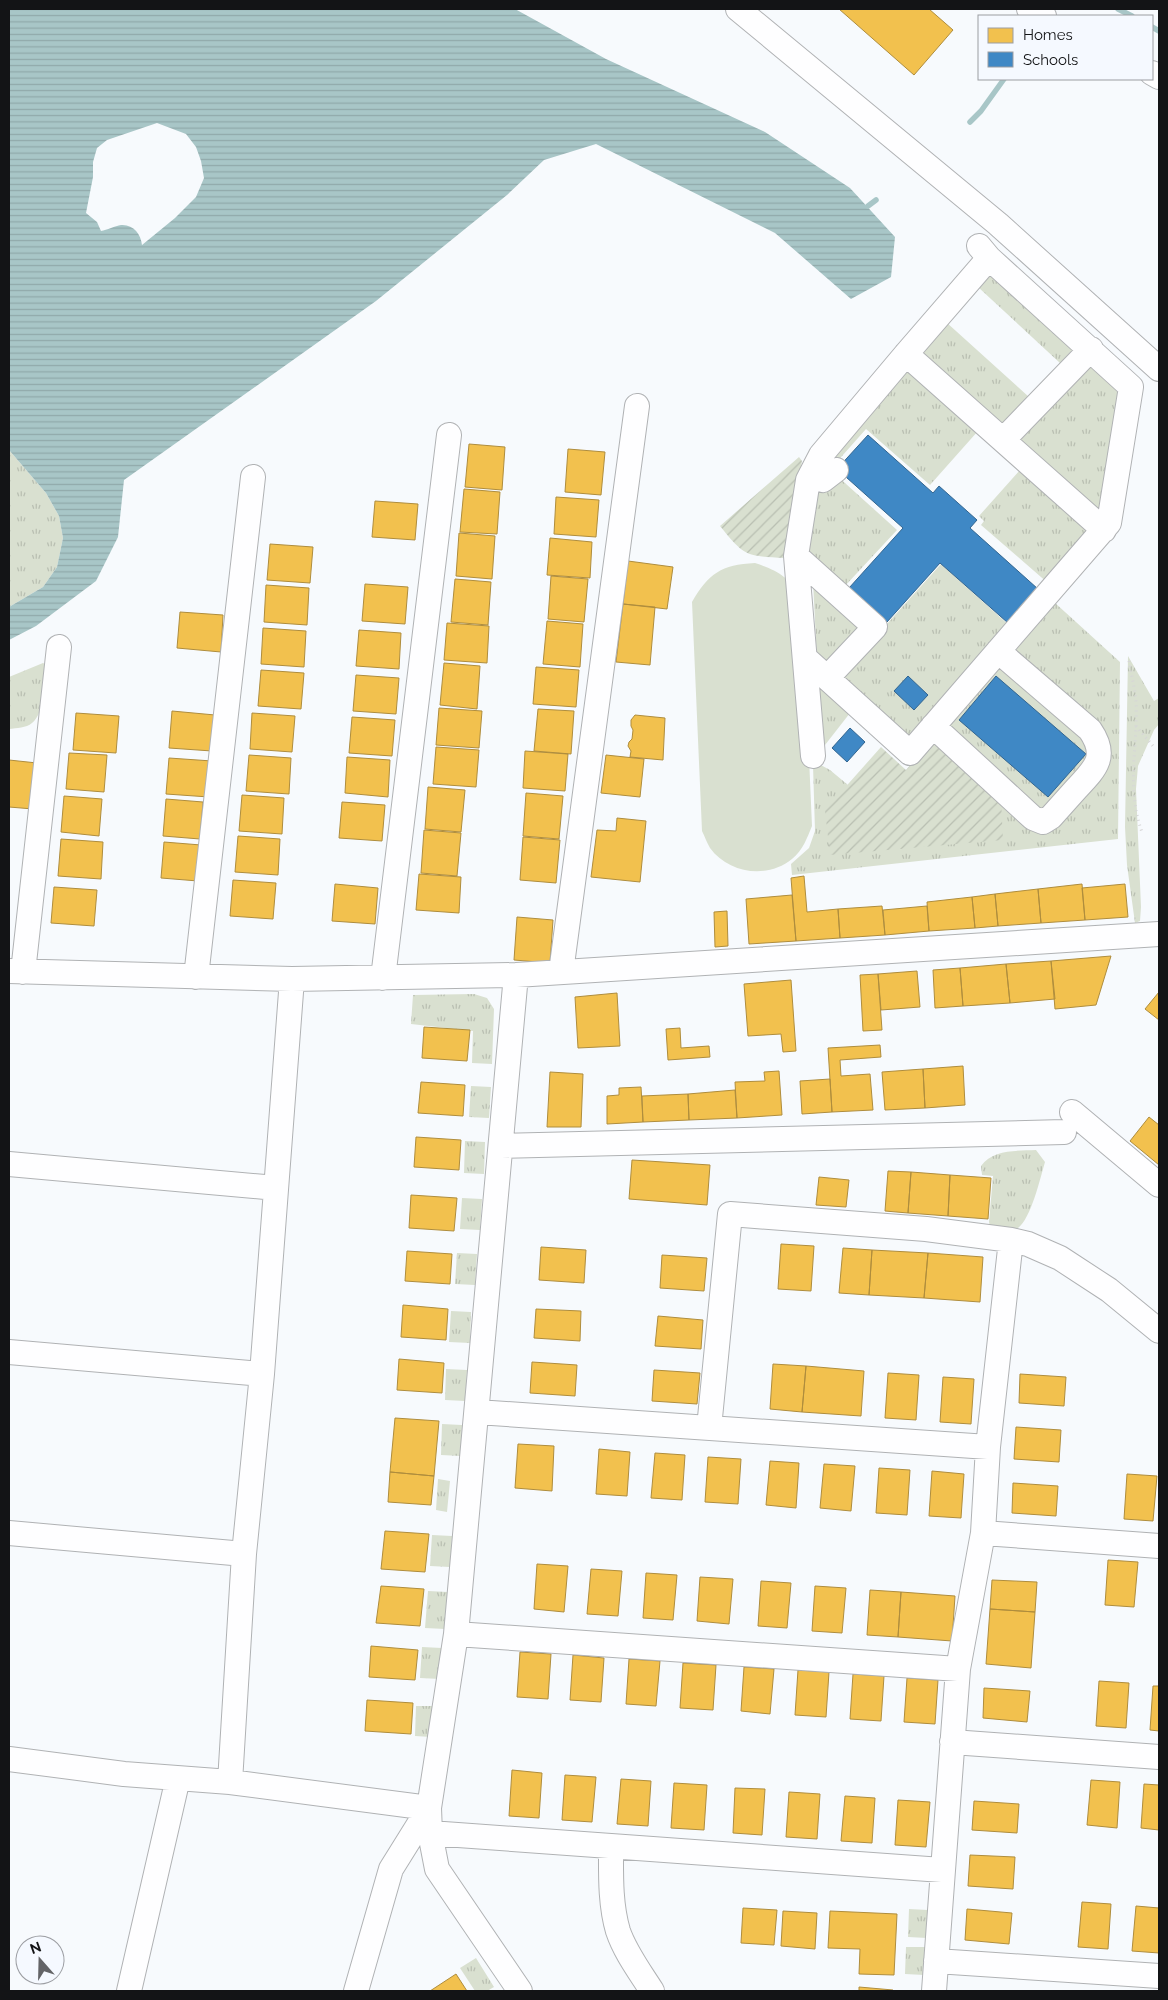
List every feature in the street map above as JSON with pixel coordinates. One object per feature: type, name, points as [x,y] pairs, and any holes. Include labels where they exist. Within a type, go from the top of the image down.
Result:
[{"type":"street","points":[[738,9],[998,224],[1159,369]]},
{"type":"street","points":[[1029,9],[1042,15]]},
{"type":"street","points":[[805,658],[910,753],[1109,523],[1131,387],[1091,348],[984,252],[906,354],[821,455],[808,480],[796,556],[805,658],[814,756]]},
{"type":"street","points":[[1003,440],[1091,348]]},
{"type":"street","points":[[906,354],[1104,530]]},
{"type":"street","points":[[561,972],[637,406]]},
{"type":"street","points":[[383,978],[449,435]]},
{"type":"street","points":[[811,474],[824,480],[836,470]]},
{"type":"street","points":[[196,977],[253,477]]},
{"type":"street","points":[[796,556],[875,627],[827,678]]},
{"type":"street","points":[[59,647],[16,971],[292,980],[516,975],[1159,934]]},
{"type":"street","points":[[933,726],[1033,818],[1043,822],[1051,817],[1096,767],[1099,755],[1098,742],[1090,730],[998,651]]},
{"type":"street","points":[[516,975],[456,1634],[429,1808],[430,1833],[437,1869],[520,1991]]},
{"type":"street","points":[[230,1782],[244,1554],[262,1374],[292,980]]},
{"type":"street","points":[[501,1146],[1068,1122],[1159,1185]]},
{"type":"street","points":[[9,1164],[276,1188]]},
{"type":"street","points":[[708,1428],[730,1214],[926,1229],[1028,1244],[1060,1258],[1109,1290],[1159,1331]]},
{"type":"street","points":[[934,1991],[958,1669],[983,1533],[988,1447],[1011,1240]]},
{"type":"street","points":[[9,1352],[262,1374]]},
{"type":"street","points":[[477,1412],[988,1447]]},
{"type":"street","points":[[9,1533],[244,1554]]},
{"type":"street","points":[[983,1533],[1159,1546]]},
{"type":"street","points":[[456,1634],[958,1669]]},
{"type":"street","points":[[952,1742],[1159,1757]]},
{"type":"street","points":[[9,1759],[124,1774],[230,1782],[429,1808]]},
{"type":"street","points":[[129,1991],[178,1778]]},
{"type":"street","points":[[356,1991],[391,1869],[429,1808]]},
{"type":"street","points":[[430,1833],[942,1870]]},
{"type":"street","points":[[611,1846],[614,1912],[618,1932],[652,1991]]},
{"type":"street","points":[[936,1961],[1159,1976]]},
{"type":"path","points":[[1128,661],[1136,702],[1133,786],[1136,815],[1142,832]]},
{"type":"path","points":[[1135,726],[1153,746]]},
{"type":"green space","points":[[993,271],[1076,346],[1060,363],[978,287]]},
{"type":"green space","points":[[946,322],[1029,397],[1001,427],[918,353]]},
{"type":"green space","points":[[1093,360],[1125,390],[1101,517],[1016,442]]},
{"type":"green space","points":[[905,367],[978,431],[930,485],[866,429],[827,473],[826,457]]},
{"type":"green space","points":[[9,450],[46,493],[59,516],[63,538],[57,567],[43,587],[9,607]]},
{"type":"green space","points":[[799,457],[802,461],[785,558],[762,557],[747,553],[735,544],[720,526]]},
{"type":"green space","points":[[1019,471],[1089,531],[1049,584],[981,525],[984,521],[979,516]]},
{"type":"green space","points":[[835,474],[897,530],[844,587],[810,556],[806,548],[815,493]]},
{"type":"green space","points":[[755,563],[782,576],[792,584],[802,597],[812,826],[802,848],[792,859],[772,869],[749,871],[727,864],[718,857],[710,848],[702,831],[692,602],[704,584],[717,572],[733,566]]},
{"type":"green space","points":[[941,564],[1010,626],[907,739],[839,677]]},
{"type":"green space","points":[[813,582],[861,624],[824,667],[817,660]]},
{"type":"green space","points":[[1054,602],[1120,662],[1118,839],[792,875],[791,864],[809,848],[815,831],[813,765],[817,763],[830,770],[848,785],[1005,802],[935,736]]},
{"type":"green space","points":[[1128,656],[1154,701],[1159,698],[1159,724],[1154,730],[1138,766],[1136,789],[1141,907],[1140,921],[1135,923],[1127,865],[1125,827]]},
{"type":"green space","points":[[43,663],[47,665],[40,712],[32,723],[27,726],[9,729],[9,677]]},
{"type":"green space","points":[[816,677],[850,713],[825,745],[821,737]]},
{"type":"green space","points":[[935,736],[1001,799],[1003,840],[830,855],[825,810],[881,747],[906,770]]},
{"type":"green space","points":[[474,994],[487,998],[494,1009],[492,1064],[472,1063],[473,1031],[411,1024],[413,995]]},
{"type":"green space","points":[[471,1086],[491,1087],[489,1118],[469,1117]]},
{"type":"green space","points":[[465,1141],[485,1142],[484,1174],[464,1173]]},
{"type":"green space","points":[[1036,1150],[1045,1162],[1027,1216],[1023,1223],[1015,1230],[1005,1233],[991,1231],[989,1222],[993,1176],[982,1175],[981,1166],[992,1156],[1013,1151]]},
{"type":"green space","points":[[462,1198],[482,1199],[480,1230],[460,1229]]},
{"type":"green space","points":[[457,1253],[477,1254],[475,1285],[455,1284]]},
{"type":"green space","points":[[451,1311],[471,1312],[470,1343],[449,1342]]},
{"type":"green space","points":[[446,1369],[467,1370],[465,1401],[445,1400]]},
{"type":"green space","points":[[442,1424],[462,1425],[461,1456],[441,1455]]},
{"type":"green space","points":[[438,1479],[450,1481],[447,1512],[436,1510]]},
{"type":"green space","points":[[432,1535],[452,1536],[450,1567],[430,1566]]},
{"type":"green space","points":[[428,1591],[448,1592],[445,1629],[425,1628]]},
{"type":"green space","points":[[422,1647],[442,1648],[440,1679],[420,1678]]},
{"type":"green space","points":[[416,1706],[433,1706],[431,1737],[415,1736]]},
{"type":"green space","points":[[909,1909],[928,1910],[927,1938],[908,1937]]},
{"type":"green space","points":[[906,1947],[925,1947],[924,1975],[905,1974]]},
{"type":"green space","points":[[476,1958],[494,1987],[487,1991],[475,1991],[460,1968]]},
{"type":"water","points":[[9,9],[515,9],[606,59],[765,132],[850,188],[895,237],[891,277],[851,299],[775,233],[596,144],[544,160],[507,195],[376,301],[124,480],[118,537],[96,581],[36,626],[9,640],[9,607],[43,587],[57,567],[63,538],[59,516],[46,493],[9,450]],"holes":[[[157,123],[186,134],[196,147],[204,178],[196,197],[175,218],[142,245],[136,230],[129,226],[121,225],[101,231],[97,222],[86,213],[93,177],[93,162],[97,148],[107,140]]]},
{"type":"building: Homes","points":[[839,9],[929,9],[953,30],[914,75]]},
{"type":"building: Homes","points":[[469,444],[505,447],[502,490],[465,487]]},
{"type":"building: Homes","points":[[568,449],[605,452],[601,495],[565,492]]},
{"type":"building: Homes","points":[[464,489],[500,492],[497,534],[460,532]]},
{"type":"building: Homes","points":[[556,497],[599,500],[596,537],[554,534]]},
{"type":"building: Homes","points":[[375,501],[418,504],[415,540],[372,537]]},
{"type":"building: Homes","points":[[459,533],[495,536],[492,579],[456,576]]},
{"type":"building: Homes","points":[[550,538],[592,542],[590,578],[547,575]]},
{"type":"building: Homes","points":[[270,544],[313,547],[310,583],[267,580]]},
{"type":"building: Homes","points":[[628,561],[673,567],[667,609],[623,604]]},
{"type":"building: Homes","points":[[551,576],[588,579],[584,622],[548,619]]},
{"type":"building: Homes","points":[[455,579],[491,582],[488,625],[451,622]]},
{"type":"building: Homes","points":[[365,584],[408,587],[405,624],[362,621]]},
{"type":"building: Homes","points":[[266,585],[309,588],[307,625],[264,622]]},
{"type":"building: Homes","points":[[623,604],[655,607],[650,665],[616,662]]},
{"type":"building: Homes","points":[[180,612],[223,615],[221,652],[177,648]]},
{"type":"building: Homes","points":[[547,621],[583,624],[580,667],[543,664]]},
{"type":"building: Homes","points":[[447,623],[489,626],[487,663],[444,660]]},
{"type":"building: Homes","points":[[263,628],[306,631],[304,667],[261,664]]},
{"type":"building: Homes","points":[[359,630],[401,633],[399,669],[356,666]]},
{"type":"building: Homes","points":[[444,663],[480,666],[477,709],[440,705]]},
{"type":"building: Homes","points":[[536,667],[579,670],[576,707],[533,704]]},
{"type":"building: Homes","points":[[261,670],[304,673],[301,709],[258,706]]},
{"type":"building: Homes","points":[[356,675],[399,678],[396,714],[353,711]]},
{"type":"building: Homes","points":[[439,708],[482,711],[479,748],[436,745]]},
{"type":"building: Homes","points":[[538,709],[574,711],[571,754],[534,751]]},
{"type":"building: Homes","points":[[172,711],[215,715],[212,751],[169,748]]},
{"type":"building: Homes","points":[[76,713],[119,716],[116,753],[73,750]]},
{"type":"building: Homes","points":[[252,713],[295,716],[292,752],[250,749]]},
{"type":"building: Homes","points":[[635,715],[665,718],[663,760],[630,757],[631,751],[628,746],[632,739],[631,720]]},
{"type":"building: Homes","points":[[352,717],[395,720],[392,756],[349,753]]},
{"type":"building: Homes","points":[[436,747],[479,750],[476,787],[433,784]]},
{"type":"building: Homes","points":[[525,751],[568,754],[565,791],[523,788]]},
{"type":"building: Homes","points":[[69,753],[107,755],[104,792],[66,789]]},
{"type":"building: Homes","points":[[249,755],[291,758],[289,794],[246,791]]},
{"type":"building: Homes","points":[[606,755],[644,759],[640,797],[601,793]]},
{"type":"building: Homes","points":[[347,757],[390,760],[388,797],[345,793]]},
{"type":"building: Homes","points":[[169,758],[212,761],[209,797],[166,794]]},
{"type":"building: Homes","points":[[9,760],[37,763],[33,809],[9,807]]},
{"type":"building: Homes","points":[[428,787],[465,790],[461,832],[425,829]]},
{"type":"building: Homes","points":[[526,793],[563,796],[559,839],[523,836]]},
{"type":"building: Homes","points":[[242,795],[284,798],[282,834],[239,831]]},
{"type":"building: Homes","points":[[64,796],[102,799],[99,836],[61,832]]},
{"type":"building: Homes","points":[[166,799],[203,802],[200,839],[163,836]]},
{"type":"building: Homes","points":[[342,802],[385,805],[382,841],[339,838]]},
{"type":"building: Homes","points":[[617,818],[646,821],[640,882],[591,877],[597,830],[616,831]]},
{"type":"building: Homes","points":[[424,830],[461,833],[457,876],[421,873]]},
{"type":"building: Homes","points":[[238,836],[280,839],[278,875],[235,872]]},
{"type":"building: Homes","points":[[523,837],[560,840],[556,883],[520,880]]},
{"type":"building: Homes","points":[[61,839],[103,842],[101,879],[58,876]]},
{"type":"building: Homes","points":[[164,842],[201,845],[198,881],[161,878]]},
{"type":"building: Homes","points":[[419,874],[461,877],[459,913],[416,910]]},
{"type":"building: Homes","points":[[804,876],[807,912],[838,909],[840,938],[796,941],[791,878]]},
{"type":"building: Homes","points":[[233,880],[276,883],[273,919],[230,916]]},
{"type":"building: Homes","points":[[335,884],[378,888],[375,924],[332,921]]},
{"type":"building: Homes","points":[[1082,884],[1085,920],[1041,923],[1038,889]]},
{"type":"building: Homes","points":[[1125,884],[1128,917],[1085,920],[1082,888]]},
{"type":"building: Homes","points":[[54,887],[97,890],[94,926],[51,923]]},
{"type":"building: Homes","points":[[1038,889],[1041,923],[998,926],[995,894]]},
{"type":"building: Homes","points":[[995,894],[998,926],[975,928],[972,897]]},
{"type":"building: Homes","points":[[792,895],[796,941],[749,944],[746,899]]},
{"type":"building: Homes","points":[[972,897],[975,928],[929,931],[927,902]]},
{"type":"building: Homes","points":[[882,906],[885,935],[840,938],[838,909]]},
{"type":"building: Homes","points":[[927,906],[929,931],[885,935],[883,910]]},
{"type":"building: Homes","points":[[727,911],[728,946],[715,947],[714,912]]},
{"type":"building: Homes","points":[[517,917],[553,920],[550,963],[514,960]]},
{"type":"building: Homes","points":[[1111,956],[1096,1005],[1055,1009],[1051,961]]},
{"type":"building: Homes","points":[[1051,961],[1055,999],[1010,1003],[1006,964]]},
{"type":"building: Homes","points":[[1006,964],[1010,1003],[963,1006],[960,968]]},
{"type":"building: Homes","points":[[960,968],[963,1006],[935,1008],[933,970]]},
{"type":"building: Homes","points":[[917,971],[920,1007],[881,1010],[878,974]]},
{"type":"building: Homes","points":[[878,974],[882,1030],[863,1031],[860,975]]},
{"type":"building: Homes","points":[[791,980],[796,1051],[783,1052],[781,1034],[748,1036],[744,984]]},
{"type":"building: Homes","points":[[1159,992],[1159,1020],[1145,1009]]},
{"type":"building: Homes","points":[[617,993],[620,1046],[578,1048],[575,997]]},
{"type":"building: Homes","points":[[424,1027],[470,1030],[467,1061],[422,1058]]},
{"type":"building: Homes","points":[[680,1028],[681,1048],[709,1046],[710,1057],[668,1060],[666,1029]]},
{"type":"building: Homes","points":[[880,1045],[881,1057],[840,1060],[841,1076],[870,1074],[873,1110],[832,1112],[828,1048]]},
{"type":"building: Homes","points":[[963,1066],[965,1105],[925,1108],[923,1069]]},
{"type":"building: Homes","points":[[923,1069],[925,1108],[885,1110],[882,1072]]},
{"type":"building: Homes","points":[[779,1071],[782,1115],[737,1118],[735,1082],[765,1081],[764,1072]]},
{"type":"building: Homes","points":[[550,1072],[583,1074],[581,1127],[547,1127]]},
{"type":"building: Homes","points":[[830,1079],[832,1112],[802,1114],[800,1081]]},
{"type":"building: Homes","points":[[421,1082],[465,1085],[463,1116],[418,1113]]},
{"type":"building: Homes","points":[[641,1087],[643,1122],[607,1124],[607,1096],[619,1095],[619,1088]]},
{"type":"building: Homes","points":[[735,1090],[737,1118],[689,1120],[688,1094]]},
{"type":"building: Homes","points":[[688,1094],[689,1120],[643,1122],[642,1096]]},
{"type":"building: Homes","points":[[1149,1117],[1159,1125],[1159,1165],[1130,1141]]},
{"type":"building: Homes","points":[[416,1137],[461,1140],[459,1170],[414,1167]]},
{"type":"building: Homes","points":[[632,1160],[710,1165],[707,1205],[629,1199]]},
{"type":"building: Homes","points":[[888,1171],[911,1172],[908,1213],[885,1211]]},
{"type":"building: Homes","points":[[911,1172],[950,1175],[948,1216],[908,1213]]},
{"type":"building: Homes","points":[[950,1175],[991,1178],[988,1219],[948,1216]]},
{"type":"building: Homes","points":[[819,1177],[849,1180],[846,1207],[816,1205]]},
{"type":"building: Homes","points":[[411,1195],[457,1198],[454,1231],[409,1228]]},
{"type":"building: Homes","points":[[781,1244],[814,1246],[811,1291],[778,1289]]},
{"type":"building: Homes","points":[[541,1247],[586,1250],[584,1283],[539,1280]]},
{"type":"building: Homes","points":[[843,1248],[872,1250],[869,1295],[839,1293]]},
{"type":"building: Homes","points":[[872,1250],[928,1253],[924,1298],[869,1295]]},
{"type":"building: Homes","points":[[407,1251],[452,1254],[450,1284],[405,1281]]},
{"type":"building: Homes","points":[[928,1253],[983,1257],[980,1302],[924,1298]]},
{"type":"building: Homes","points":[[662,1255],[707,1258],[704,1291],[660,1288]]},
{"type":"building: Homes","points":[[403,1305],[448,1309],[446,1340],[401,1337]]},
{"type":"building: Homes","points":[[536,1309],[581,1311],[580,1341],[534,1338]]},
{"type":"building: Homes","points":[[658,1316],[703,1320],[701,1349],[655,1346]]},
{"type":"building: Homes","points":[[399,1359],[444,1363],[442,1393],[397,1390]]},
{"type":"building: Homes","points":[[532,1362],[577,1365],[575,1396],[530,1393]]},
{"type":"building: Homes","points":[[773,1364],[806,1366],[802,1412],[770,1409]]},
{"type":"building: Homes","points":[[806,1366],[864,1371],[861,1416],[802,1412]]},
{"type":"building: Homes","points":[[654,1370],[700,1373],[697,1404],[652,1401]]},
{"type":"building: Homes","points":[[888,1373],[919,1375],[916,1420],[885,1418]]},
{"type":"building: Homes","points":[[1020,1374],[1066,1377],[1064,1406],[1019,1403]]},
{"type":"building: Homes","points":[[943,1377],[974,1379],[971,1424],[940,1422]]},
{"type":"building: Homes","points":[[395,1418],[439,1421],[434,1476],[390,1472]]},
{"type":"building: Homes","points":[[1016,1427],[1061,1430],[1059,1462],[1014,1459]]},
{"type":"building: Homes","points":[[518,1444],[554,1446],[552,1491],[515,1488]]},
{"type":"building: Homes","points":[[599,1449],[630,1452],[627,1496],[596,1494]]},
{"type":"building: Homes","points":[[655,1453],[685,1455],[682,1500],[651,1498]]},
{"type":"building: Homes","points":[[708,1457],[741,1459],[738,1504],[705,1502]]},
{"type":"building: Homes","points":[[770,1461],[799,1463],[796,1508],[766,1505]]},
{"type":"building: Homes","points":[[824,1464],[855,1466],[851,1511],[820,1508]]},
{"type":"building: Homes","points":[[879,1468],[910,1470],[907,1515],[876,1513]]},
{"type":"building: Homes","points":[[932,1471],[964,1474],[961,1518],[929,1516]]},
{"type":"building: Homes","points":[[390,1472],[434,1476],[431,1505],[388,1502]]},
{"type":"building: Homes","points":[[1127,1474],[1157,1476],[1153,1521],[1124,1519]]},
{"type":"building: Homes","points":[[1013,1483],[1058,1486],[1056,1516],[1012,1513]]},
{"type":"building: Homes","points":[[385,1531],[429,1534],[425,1572],[381,1569]]},
{"type":"building: Homes","points":[[1108,1560],[1138,1562],[1134,1607],[1105,1605]]},
{"type":"building: Homes","points":[[537,1564],[568,1566],[564,1612],[534,1609]]},
{"type":"building: Homes","points":[[591,1569],[622,1571],[618,1616],[587,1614]]},
{"type":"building: Homes","points":[[646,1573],[677,1575],[673,1620],[643,1618]]},
{"type":"building: Homes","points":[[700,1577],[733,1579],[729,1624],[697,1621]]},
{"type":"building: Homes","points":[[992,1580],[1037,1582],[1035,1612],[990,1609]]},
{"type":"building: Homes","points":[[761,1581],[791,1583],[787,1628],[758,1626]]},
{"type":"building: Homes","points":[[381,1586],[424,1589],[420,1626],[376,1623]]},
{"type":"building: Homes","points":[[815,1586],[846,1588],[842,1633],[812,1631]]},
{"type":"building: Homes","points":[[870,1590],[901,1592],[898,1637],[867,1635]]},
{"type":"building: Homes","points":[[901,1592],[955,1596],[952,1641],[898,1637]]},
{"type":"building: Homes","points":[[990,1609],[1035,1612],[1031,1668],[986,1664]]},
{"type":"building: Homes","points":[[371,1646],[418,1650],[415,1680],[369,1677]]},
{"type":"building: Homes","points":[[520,1652],[551,1654],[548,1699],[517,1697]]},
{"type":"building: Homes","points":[[573,1655],[604,1658],[601,1702],[570,1700]]},
{"type":"building: Homes","points":[[629,1659],[660,1661],[656,1706],[626,1704]]},
{"type":"building: Homes","points":[[683,1663],[716,1665],[713,1710],[680,1708]]},
{"type":"building: Homes","points":[[744,1667],[774,1669],[770,1714],[741,1711]]},
{"type":"building: Homes","points":[[798,1670],[829,1672],[826,1717],[795,1715]]},
{"type":"building: Homes","points":[[853,1674],[884,1676],[881,1721],[850,1719]]},
{"type":"building: Homes","points":[[907,1678],[938,1680],[935,1724],[904,1722]]},
{"type":"building: Homes","points":[[1099,1681],[1129,1683],[1126,1728],[1096,1726]]},
{"type":"building: Homes","points":[[1153,1686],[1159,1686],[1159,1731],[1150,1730]]},
{"type":"building: Homes","points":[[984,1688],[1030,1691],[1027,1722],[983,1718]]},
{"type":"building: Homes","points":[[367,1700],[413,1703],[411,1734],[365,1731]]},
{"type":"building: Homes","points":[[512,1770],[542,1773],[539,1818],[509,1816]]},
{"type":"building: Homes","points":[[565,1775],[596,1777],[592,1822],[562,1820]]},
{"type":"building: Homes","points":[[621,1779],[651,1781],[648,1826],[617,1824]]},
{"type":"building: Homes","points":[[1091,1780],[1120,1782],[1117,1828],[1087,1825]]},
{"type":"building: Homes","points":[[674,1783],[707,1785],[704,1830],[671,1828]]},
{"type":"building: Homes","points":[[1144,1784],[1159,1785],[1159,1830],[1141,1828]]},
{"type":"building: Homes","points":[[735,1788],[765,1789],[762,1835],[733,1833]]},
{"type":"building: Homes","points":[[789,1792],[820,1794],[817,1839],[786,1837]]},
{"type":"building: Homes","points":[[845,1796],[875,1798],[872,1843],[841,1841]]},
{"type":"building: Homes","points":[[898,1800],[930,1802],[926,1847],[895,1845]]},
{"type":"building: Homes","points":[[974,1801],[1019,1804],[1017,1833],[972,1830]]},
{"type":"building: Homes","points":[[970,1855],[1015,1857],[1013,1889],[968,1886]]},
{"type":"building: Homes","points":[[1082,1902],[1111,1904],[1108,1949],[1078,1947]]},
{"type":"building: Homes","points":[[1136,1906],[1159,1908],[1159,1953],[1132,1951]]},
{"type":"building: Homes","points":[[743,1908],[777,1910],[774,1945],[741,1943]]},
{"type":"building: Homes","points":[[967,1909],[1012,1913],[1009,1944],[965,1940]]},
{"type":"building: Homes","points":[[783,1911],[817,1913],[815,1949],[781,1946]]},
{"type":"building: Homes","points":[[830,1911],[897,1914],[894,1975],[859,1974],[860,1949],[828,1948]]},
{"type":"building: Homes","points":[[456,1974],[467,1991],[430,1991]]},
{"type":"building: Homes","points":[[859,1987],[893,1990],[893,1991],[859,1991]]},
{"type":"building: Schools","points":[[868,435],[933,493],[939,486],[977,520],[970,528],[1038,589],[1008,623],[940,563],[887,622],[849,588],[903,528],[837,469]]},
{"type":"building: Schools","points":[[908,676],[928,695],[914,710],[894,691]]},
{"type":"building: Schools","points":[[996,676],[1086,754],[1048,797],[959,720]]},
{"type":"building: Schools","points":[[850,728],[865,742],[847,762],[832,748]]},
{"type":"waterway","points":[[1118,9],[1130,15]]},
{"type":"waterway","points":[[1153,28],[1159,31]]},
{"type":"waterway","points":[[970,122],[981,111],[1003,80]]},
{"type":"waterway","points":[[868,206],[876,200]]}]
